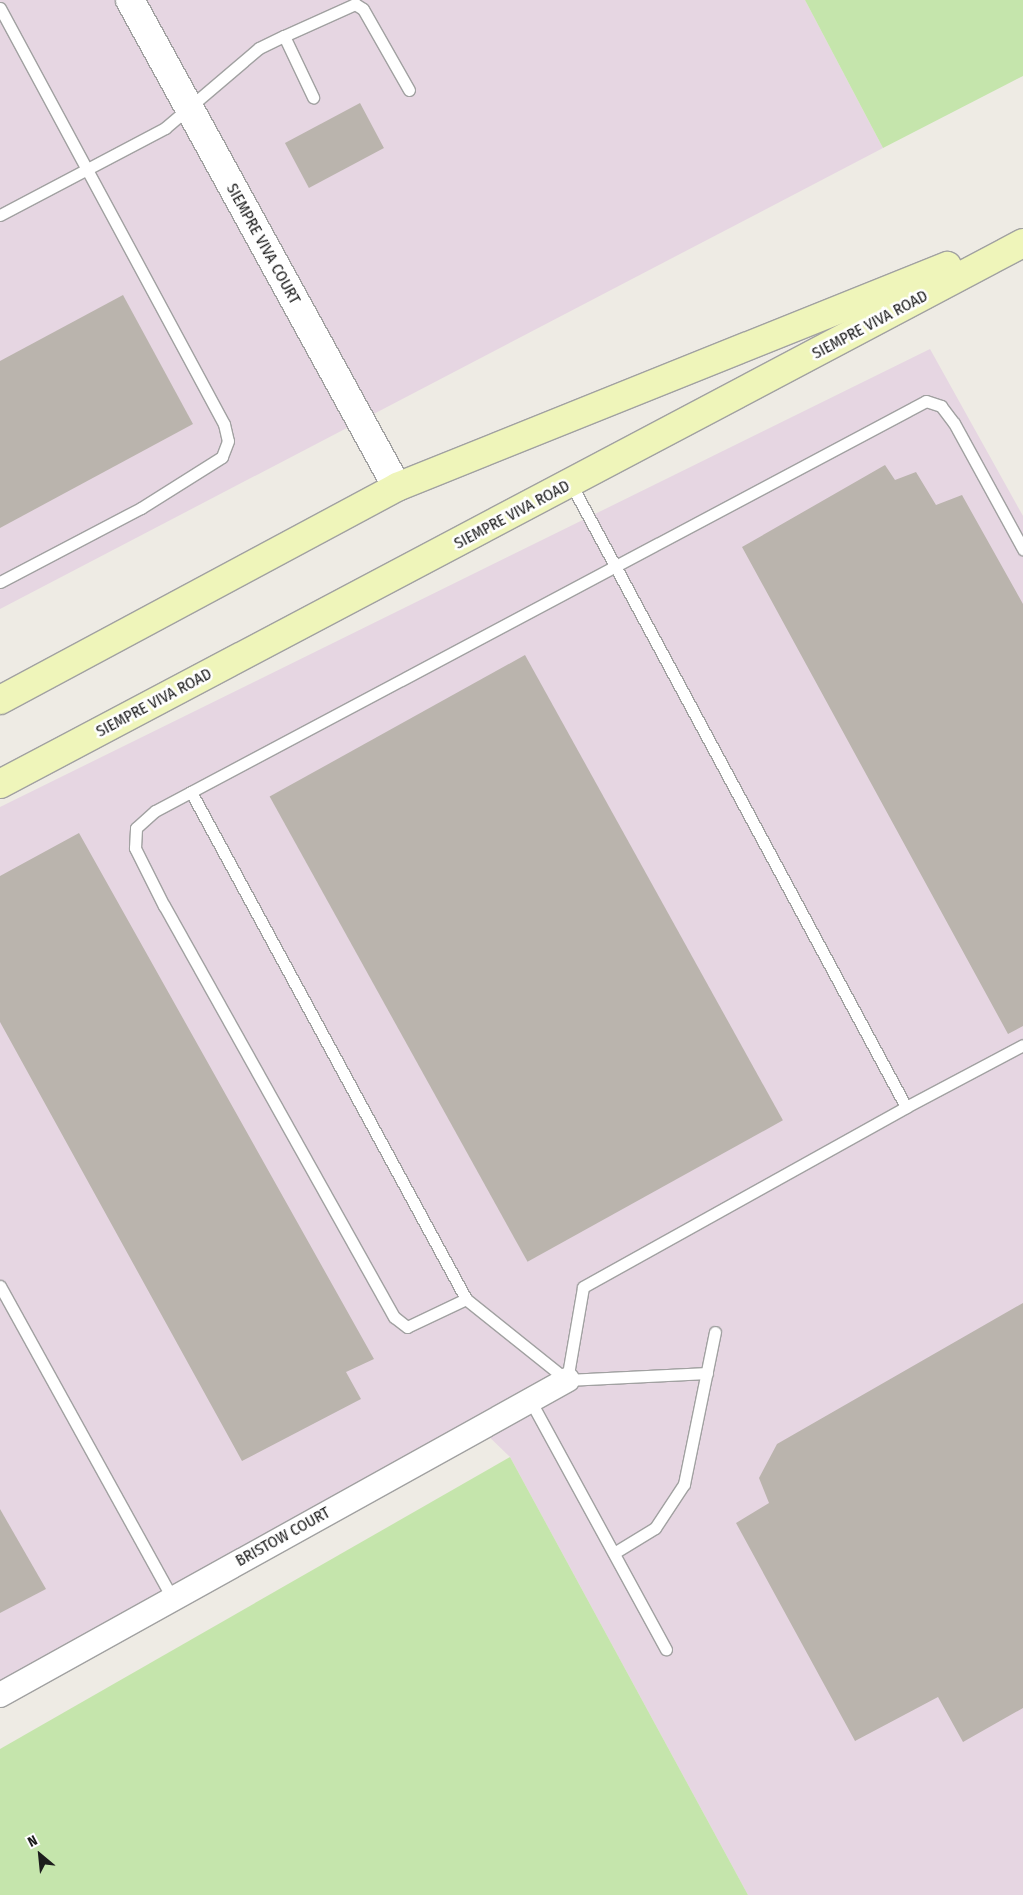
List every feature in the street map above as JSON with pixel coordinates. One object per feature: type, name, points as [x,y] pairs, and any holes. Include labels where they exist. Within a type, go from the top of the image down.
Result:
[{"type":"main road","name":"SIEMPRE VIVA ROAD","points":[[0,700],[397,487],[1023,236]]},
{"type":"main road","name":"SIEMPRE VIVA ROAD","points":[[0,784],[571,484],[1023,243]]},
{"type":"street","name":"SIEMPRE VIVA COURT","points":[[130,0],[397,487]]},
{"type":"street","name":"BRISTOW COURT","points":[[0,1696],[566,1380]]},
{"type":"lane","points":[[0,215],[165,128],[259,48],[355,4],[363,9],[409,90]]},
{"type":"lane","points":[[0,8],[224,424],[228,441],[222,457],[140,508],[0,582]]},
{"type":"lane","points":[[284,36],[313,96]]},
{"type":"lane","points":[[466,1299],[407,1327],[394,1317],[164,906],[135,848],[136,828],[191,792],[926,402],[941,406],[954,423],[1023,549]]},
{"type":"lane","points":[[571,484],[613,568],[906,1107]]},
{"type":"lane","points":[[191,792],[466,1299],[566,1380],[707,1373]]},
{"type":"lane","points":[[566,1380],[583,1287],[906,1107],[1023,1046]]},
{"type":"lane","points":[[0,1286],[173,1599]]},
{"type":"lane","points":[[614,1553],[655,1528],[684,1484],[715,1332]]},
{"type":"lane","points":[[530,1400],[666,1649]]},
{"type":"shaded area","points":[[0,0],[805,0],[883,148],[0,609]]},
{"type":"shaded area","points":[[930,349],[1023,516],[1023,1895],[748,1895],[510,1457],[480,1428],[0,1695],[0,807]]},
{"type":"green space","points":[[805,0],[1023,0],[1023,76],[883,148]]},
{"type":"green space","points":[[510,1457],[748,1895],[0,1895],[0,1749]]},
{"type":"building","points":[[360,103],[384,148],[309,188],[285,143]]},
{"type":"building","points":[[123,295],[193,424],[0,528],[0,361]]},
{"type":"building","points":[[885,465],[895,480],[916,472],[936,505],[962,495],[1023,604],[1023,1026],[1008,1034],[742,547]]},
{"type":"building","points":[[525,655],[783,1120],[528,1262],[270,797]]},
{"type":"building","points":[[79,833],[374,1359],[346,1372],[361,1399],[242,1461],[0,1022],[0,876]]},
{"type":"building","points":[[1023,1303],[1023,1708],[963,1742],[938,1697],[855,1741],[736,1523],[769,1503],[759,1478],[777,1444]]},
{"type":"building","points":[[0,1509],[46,1589],[0,1613]]}]
